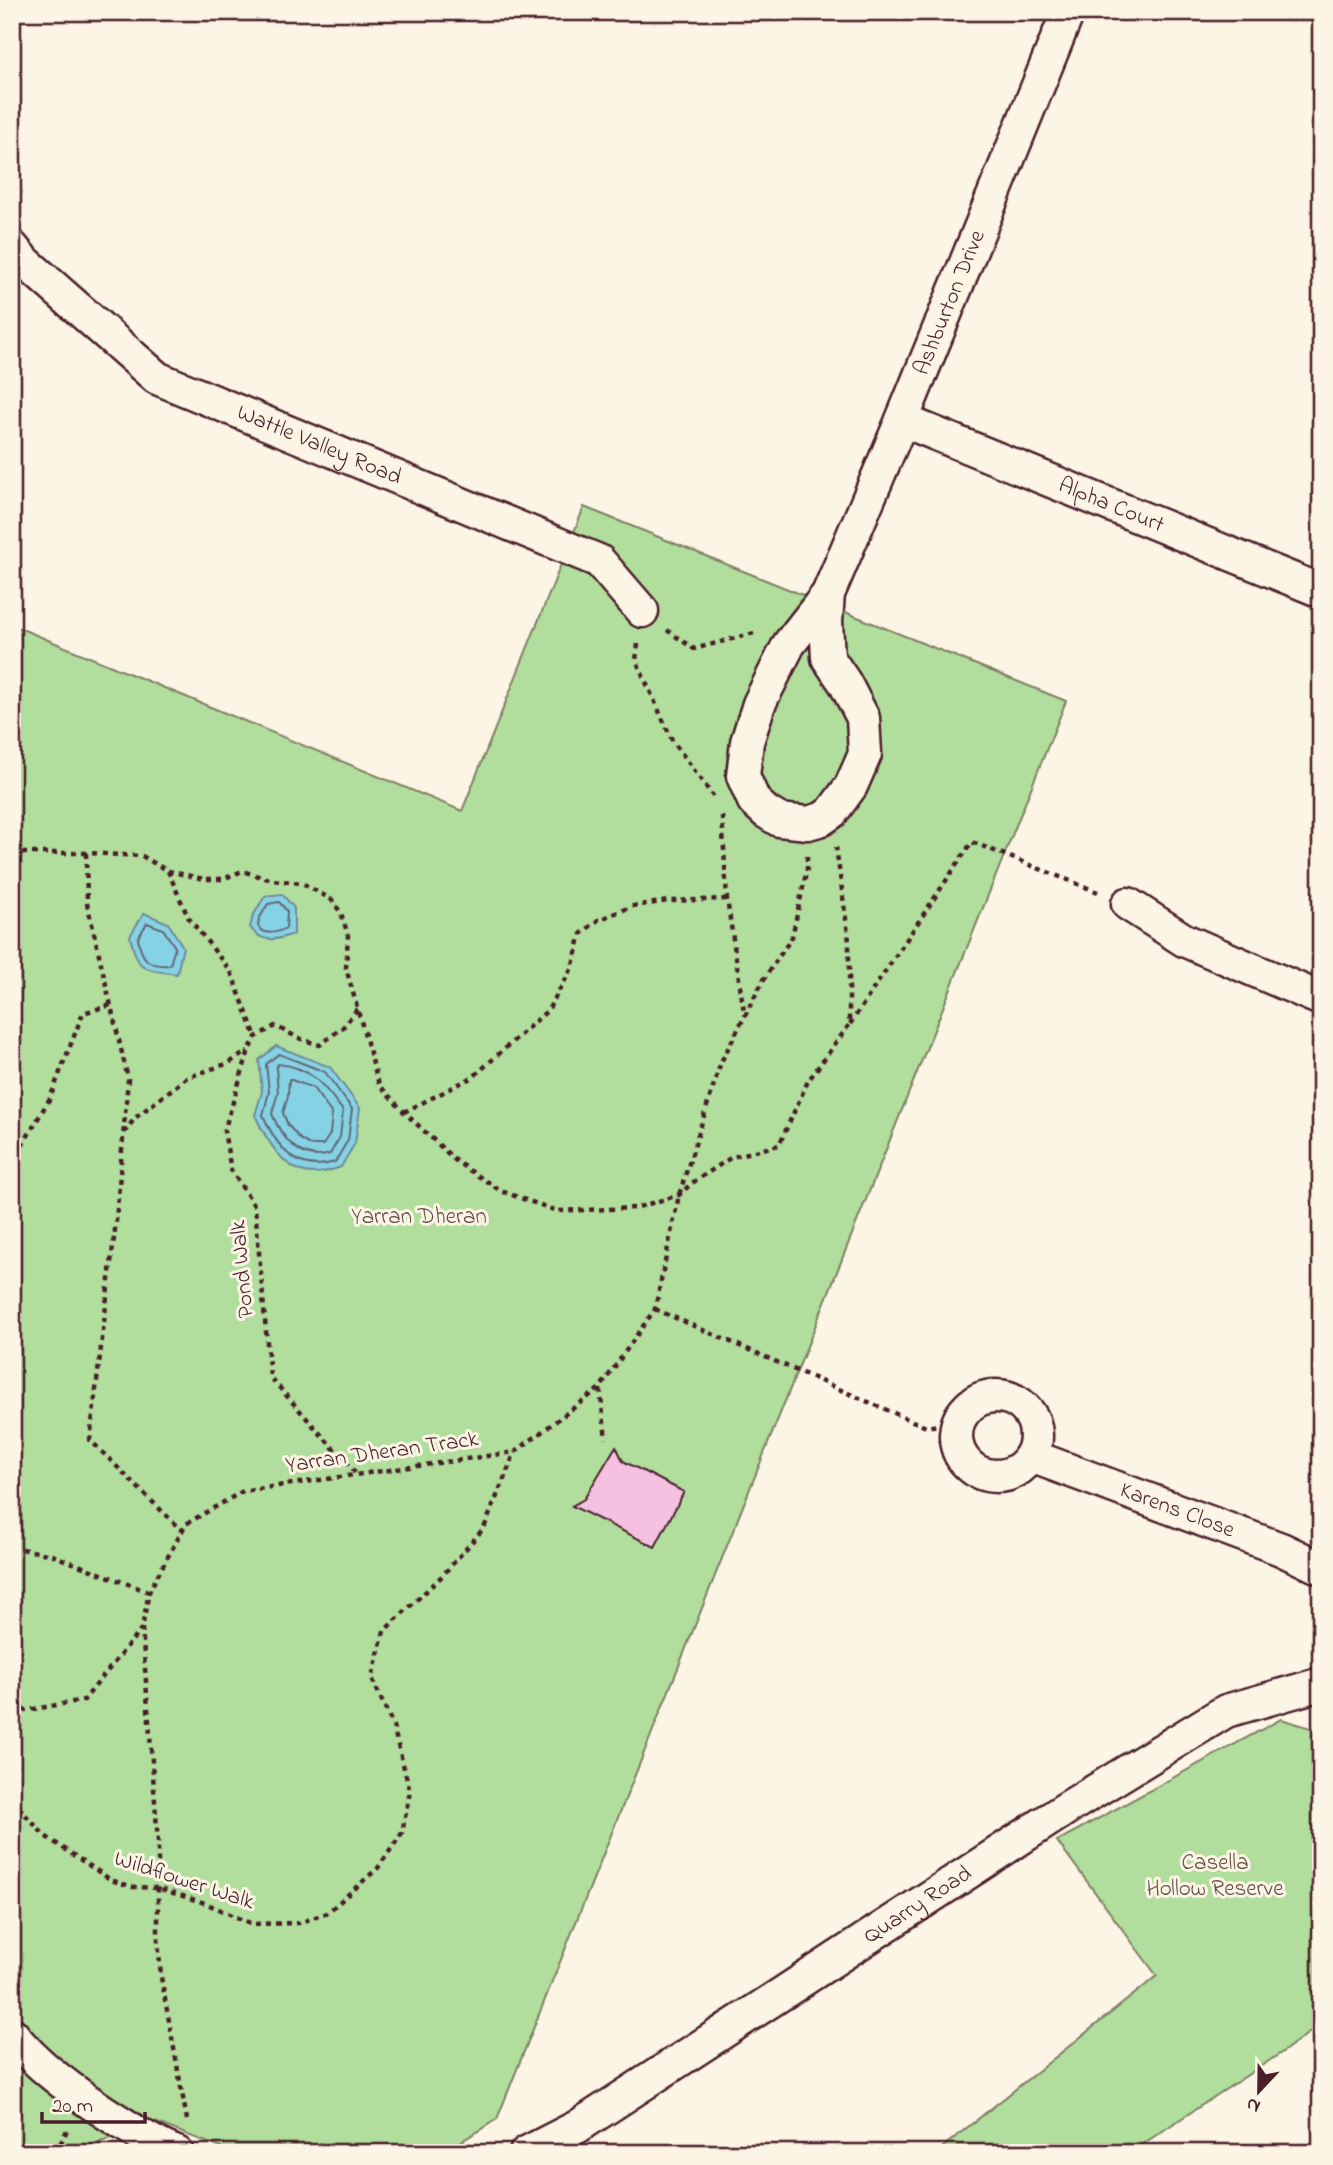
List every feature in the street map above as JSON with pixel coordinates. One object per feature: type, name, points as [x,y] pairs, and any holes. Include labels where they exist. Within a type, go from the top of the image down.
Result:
[{"type":"street","name":"Ashburton Drive","points":[[743,776],[747,742],[759,704],[789,644],[828,594],[1068,12]]},
{"type":"street","name":"Wattle Valley Road","points":[[12,247],[31,268],[156,378],[599,561],[642,611]]},
{"type":"street","name":"Alpha Court","points":[[902,420],[1321,591]]},
{"type":"street","name":"Ashburton Drive","points":[[820,817],[850,786],[865,754],[863,718],[828,658],[828,594]]},
{"type":"street","points":[[743,776],[754,801],[779,820],[820,817]]},
{"type":"street","points":[[1128,904],[1184,940],[1321,999]]},
{"type":"street","points":[[986,1396],[1013,1399],[1032,1417],[1036,1443],[1023,1466],[1012,1473],[986,1475],[964,1460],[956,1436],[958,1422],[964,1411],[986,1396]]},
{"type":"street","name":"Karens Close","points":[[1031,1456],[1281,1549],[1321,1569]]},
{"type":"street","name":"Quarry Road","points":[[527,2153],[577,2127],[1067,1808],[1226,1711],[1321,1684]]},
{"type":"street","points":[[12,2034],[83,2099],[161,2148],[182,2140]]},
{"type":"path","points":[[744,1014],[727,899],[722,808],[672,740],[636,660],[642,611],[694,649],[758,632]]},
{"type":"path","points":[[722,808],[743,776]]},
{"type":"path","points":[[820,817],[849,941],[849,1025]]},
{"type":"path","name":"Yarran Dheran Track","points":[[182,2140],[161,1977],[158,1842],[142,1628],[149,1592],[186,1524],[243,1491],[515,1452],[600,1388],[654,1309],[679,1195],[721,1062],[744,1014],[792,937],[820,817]]},
{"type":"path","points":[[12,853],[142,856],[168,871],[204,879],[223,879],[242,871],[272,880],[302,883],[332,900],[341,913],[348,935],[346,968],[379,1085],[457,1162],[501,1191],[557,1211],[635,1208],[679,1195],[692,1183],[732,1157],[779,1145],[808,1081],[849,1025],[972,842],[1128,904]]},
{"type":"path","points":[[86,853],[87,904],[128,1079],[116,1221],[90,1440],[181,1530]]},
{"type":"path","points":[[168,871],[188,917],[231,972],[256,1037],[275,1026],[301,1040],[320,1045],[343,1027],[358,1008]]},
{"type":"path","points":[[404,1112],[473,1077],[548,1010],[572,968],[581,934],[598,920],[633,906],[670,901],[727,899]]},
{"type":"path","points":[[12,918],[20,934],[12,951]]},
{"type":"path","points":[[12,1163],[50,1098],[83,1013],[111,1004]]},
{"type":"path","name":"Pond Walk","points":[[256,1037],[249,1050],[224,1132],[231,1170],[255,1207],[270,1377],[358,1475]]},
{"type":"path","points":[[123,1134],[135,1118],[186,1078],[229,1063],[249,1050]]},
{"type":"path","points":[[654,1309],[926,1427],[958,1422]]},
{"type":"path","points":[[600,1388],[606,1439]]},
{"type":"path","name":"Wildflower Walk","points":[[12,1800],[45,1836],[110,1880],[133,1887],[157,1888],[205,1903],[252,1924],[299,1923],[327,1913],[377,1868],[402,1833],[410,1791],[393,1726],[372,1678],[384,1631],[442,1576],[484,1528],[515,1452]]},
{"type":"path","points":[[12,1547],[52,1555],[149,1592]]},
{"type":"path","points":[[12,1709],[29,1710],[84,1700],[142,1628]]},
{"type":"green space","name":"Yarran Dheran","points":[[584,507],[1066,701],[497,2119],[443,2153],[234,2153],[155,2122],[76,2153],[12,2153],[12,625],[462,811]]},
{"type":"green space","name":"Casella Hollow Reserve","points":[[1281,1719],[1321,1731],[1321,2024],[1129,2153],[939,2153],[943,2147],[1157,1976],[1057,1841]]},
{"type":"water","points":[[282,894],[294,908],[294,934],[276,939],[259,936],[250,927],[253,916],[265,896]]},
{"type":"water","points":[[144,913],[168,923],[183,947],[177,974],[149,969],[139,963],[130,936]]},
{"type":"water","points":[[276,1046],[330,1067],[360,1108],[355,1143],[341,1167],[316,1173],[301,1171],[279,1155],[263,1131],[255,1115],[262,1092],[259,1060]]},
{"type":"building","points":[[616,1446],[623,1461],[684,1492],[655,1547],[572,1506],[584,1499]]}]
